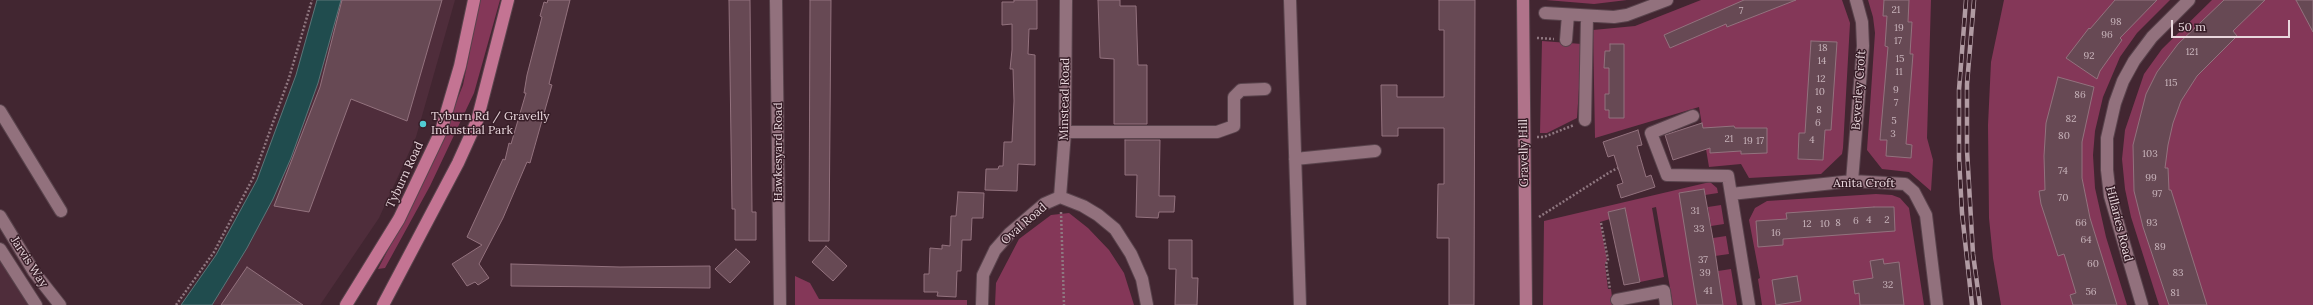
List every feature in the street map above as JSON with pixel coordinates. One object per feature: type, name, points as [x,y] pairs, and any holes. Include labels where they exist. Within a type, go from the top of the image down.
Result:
[{"type":"highway","name":"Tyburn Road","points":[[346,305],[399,219],[441,131],[460,66],[474,0]]},
{"type":"highway","points":[[383,305],[458,164],[478,121],[508,0]]},
{"type":"main road","name":"Gravelly Hill","points":[[1523,0],[1524,226],[1526,305]]},
{"type":"street","name":"Hawkesyard Road","points":[[776,0],[780,305]]},
{"type":"street","name":"Minstead Road","points":[[1060,198],[1065,132],[1066,0]]},
{"type":"street","points":[[1290,0],[1300,305]]},
{"type":"street","points":[[1545,12],[1587,16],[1627,15],[1667,0]]},
{"type":"street","name":"Beverley Croft","points":[[1852,181],[1863,46],[1862,22],[1856,0]]},
{"type":"street","name":"Hillaries Road","points":[[2142,305],[2110,196],[2107,170],[2107,138],[2115,103],[2134,61],[2152,37],[2189,0]]},
{"type":"street","points":[[1566,40],[1568,15]]},
{"type":"street","points":[[1585,120],[1587,16]]},
{"type":"street","points":[[1065,132],[1217,132],[1234,126],[1234,98],[1241,90],[1265,89]]},
{"type":"street","points":[[0,111],[61,211]]},
{"type":"street","points":[[1693,116],[1651,133],[1667,175],[1728,176],[1749,305]]},
{"type":"street","points":[[1295,159],[1375,151]]},
{"type":"street","name":"Anita Croft","points":[[1731,194],[1852,181],[1904,184],[1914,192],[1926,214],[1937,305]]},
{"type":"street","name":"Oval Road","points":[[982,305],[983,275],[995,250],[1010,233],[1044,204],[1060,198],[1083,206],[1098,215],[1115,229],[1131,254],[1142,279],[1147,305]]},
{"type":"street","name":"Jarvis Way","points":[[0,216],[34,272],[60,305]]},
{"type":"street","name":"Jarvis Way","points":[[0,249],[36,305]]},
{"type":"street","points":[[1617,300],[1664,291],[1666,305]]},
{"type":"path","points":[[176,305],[214,252],[253,178],[289,78],[312,0]]},
{"type":"path","points":[[1524,138],[1544,137],[1585,120]]},
{"type":"path","points":[[1524,226],[1618,168]]},
{"type":"path","points":[[1060,198],[1064,305]]},
{"type":"path","points":[[1601,223],[1608,260],[1606,264],[1610,288],[1617,300]]},
{"type":"shaded area","points":[[341,0],[455,0],[416,137],[379,218],[320,305],[212,305],[255,233],[291,158],[318,83]]},
{"type":"shaded area","points":[[480,0],[500,0],[474,93],[430,186],[385,268],[378,269],[428,173],[463,85]]},
{"type":"shaded area","points":[[1546,0],[1627,0],[1594,4]]},
{"type":"shaded area","points":[[1701,0],[1842,0],[1850,23],[1842,154],[1821,174],[1749,178],[1741,164],[1709,167],[1699,107],[1595,138],[1593,30],[1635,26]],"holes":[[[1798,146],[1824,147],[1823,160],[1798,159]]]},
{"type":"shaded area","points":[[1868,0],[1931,0],[1927,138],[1933,160],[1931,191],[1909,172],[1882,169],[1867,150],[1875,33],[1873,17]]},
{"type":"shaded area","points":[[2004,0],[2170,0],[2137,33],[2120,57],[2103,97],[2095,131],[2093,155],[2095,188],[2106,237],[2127,305],[2001,305],[1993,258],[1989,218],[1988,125],[1991,62]]},
{"type":"shaded area","points":[[2212,0],[2313,0],[2313,305],[2159,305],[2131,217],[2125,189],[2122,159],[2125,130],[2144,74],[2162,49]]},
{"type":"shaded area","points":[[1542,41],[1582,44],[1577,118],[1547,133],[1540,133]]},
{"type":"shaded area","points":[[1710,182],[1717,188],[1718,193],[1705,195],[1704,189],[1679,193],[1684,219],[1709,214],[1708,207],[1721,205],[1724,224],[1711,226],[1710,219],[1685,224],[1689,249],[1714,245],[1713,238],[1726,236],[1729,254],[1715,256],[1694,280],[1719,276],[1718,271],[1731,269],[1737,305],[1673,305],[1656,207],[1652,208],[1664,277],[1640,282],[1625,208],[1609,212],[1610,219],[1600,222],[1607,260],[1605,264],[1608,289],[1611,289],[1613,305],[1543,305],[1544,221]]},
{"type":"shaded area","points":[[1876,194],[1892,195],[1900,198],[1909,208],[1924,305],[1762,305],[1758,279],[1760,278],[1749,220],[1755,208],[1767,201]]},
{"type":"shaded area","points":[[1069,213],[1088,228],[1109,250],[1124,273],[1134,305],[995,305],[996,283],[1019,239],[1051,215]]},
{"type":"shaded area","points":[[0,249],[35,305],[0,305]]},
{"type":"shaded area","points":[[795,276],[810,283],[819,299],[967,300],[967,305],[795,305]]},
{"type":"water","points":[[317,0],[341,0],[318,83],[291,158],[273,199],[247,248],[212,305],[181,305],[216,255],[257,180],[296,75]]},
{"type":"building","points":[[342,0],[442,0],[407,121],[351,99],[309,212],[274,206],[320,87]]},
{"type":"building","points":[[548,0],[570,0],[549,84],[552,85],[530,163],[527,162],[503,218],[479,264],[489,278],[478,285],[475,282],[467,286],[452,264],[482,245],[467,237],[503,159],[505,160],[509,143],[511,144],[526,93],[524,93],[527,75],[542,17],[540,16],[544,2],[547,3]]},
{"type":"building","points":[[729,0],[750,0],[752,212],[756,212],[756,240],[735,240],[735,209],[732,209]]},
{"type":"building","points":[[810,0],[831,0],[829,241],[809,241]]},
{"type":"building","points":[[1014,0],[1037,0],[1037,29],[1029,29],[1028,54],[1035,55],[1035,165],[1018,164],[1017,191],[985,190],[986,169],[998,169],[999,166],[1003,166],[1004,142],[1012,142],[1014,101],[1013,69],[1010,69],[1012,24],[1002,25],[1002,2],[1014,2]]},
{"type":"building","points":[[1098,0],[1120,0],[1120,6],[1136,6],[1138,65],[1147,65],[1147,124],[1114,124],[1114,59],[1100,58]]},
{"type":"building","points":[[1439,0],[1475,0],[1474,305],[1449,305],[1449,238],[1437,238],[1438,184],[1444,184],[1444,128],[1398,128],[1398,136],[1382,136],[1381,85],[1397,85],[1397,97],[1444,97],[1444,30],[1439,30]]},
{"type":"building","points":[[1744,0],[1796,0],[1727,27],[1726,24],[1670,48],[1664,35]]},
{"type":"building","points":[[1884,0],[1909,0],[1908,22],[1912,22],[1910,54],[1913,54],[1906,144],[1912,145],[1911,158],[1886,156],[1887,140],[1880,140],[1888,47],[1885,46],[1887,16],[1883,16]]},
{"type":"building","points":[[2115,0],[2157,0],[2120,38],[2122,40],[2100,71],[2097,79],[2066,58],[2089,28],[2090,29]]},
{"type":"building","points":[[2224,0],[2265,0],[2233,31],[2237,36],[2197,76],[2181,101],[2173,123],[2165,168],[2168,168],[2169,190],[2171,190],[2207,305],[2169,305],[2143,227],[2134,191],[2133,145],[2146,94],[2157,72],[2178,44]]},
{"type":"building","points":[[2296,0],[2313,0],[2313,32]]},
{"type":"building","points":[[1811,41],[1837,42],[1831,130],[1825,130],[1823,160],[1798,159],[1799,133],[1805,133]]},
{"type":"building","points":[[1610,44],[1624,44],[1624,118],[1609,118],[1609,110],[1605,110],[1605,94],[1609,94],[1609,68],[1604,68],[1605,51],[1610,51]]},
{"type":"building","points":[[2058,77],[2094,87],[2082,142],[2082,178],[2090,218],[2117,305],[2073,305],[2070,295],[2076,293],[2065,257],[2064,254],[2058,256],[2041,204],[2039,191],[2045,190],[2044,156],[2046,123]]},
{"type":"building","points":[[1702,123],[1703,128],[1734,126],[1735,128],[1767,128],[1767,153],[1741,154],[1741,151],[1710,153],[1710,148],[1673,160],[1665,135]]},
{"type":"building","points":[[1638,130],[1642,145],[1637,146],[1646,177],[1651,175],[1655,187],[1621,198],[1617,185],[1623,183],[1614,155],[1608,157],[1603,142]]},
{"type":"building","points":[[1125,140],[1160,140],[1159,196],[1175,196],[1174,212],[1159,212],[1158,218],[1136,217],[1137,175],[1125,175]]},
{"type":"building","points":[[1704,189],[1723,305],[1697,305],[1694,287],[1679,193]]},
{"type":"building","points":[[958,192],[984,193],[983,218],[972,218],[971,240],[962,240],[961,271],[957,271],[956,297],[937,296],[938,292],[924,292],[924,274],[929,274],[930,248],[942,249],[942,245],[950,246],[951,216],[956,216]]},
{"type":"building","points":[[1894,207],[1895,231],[1783,239],[1783,245],[1758,247],[1756,221],[1787,219],[1786,213]]},
{"type":"building","points":[[1625,208],[1640,282],[1624,285],[1608,212]]},
{"type":"building","points":[[1169,240],[1192,240],[1192,278],[1198,278],[1197,305],[1175,305],[1176,269],[1169,269]]},
{"type":"building","points":[[826,246],[847,266],[833,281],[812,262]]},
{"type":"building","points":[[736,249],[750,262],[730,283],[715,269]]},
{"type":"building","points":[[1883,259],[1884,264],[1899,262],[1904,305],[1860,305],[1859,293],[1855,294],[1853,281],[1873,278],[1870,261]]},
{"type":"building","points":[[511,264],[620,267],[710,266],[710,288],[511,286]]},
{"type":"building","points":[[247,267],[303,305],[221,305]]},
{"type":"building","points":[[1797,276],[1801,301],[1776,305],[1772,280]]},
{"type":"railway","points":[[1966,0],[1959,90],[1959,158],[1962,213],[1972,305]]},
{"type":"railway","points":[[1974,0],[1967,84],[1967,150],[1973,254],[1980,305]]},
{"type":"place","name":"Tyburn Rd / Gravelly Industrial Park","points":[[423,124]]}]
